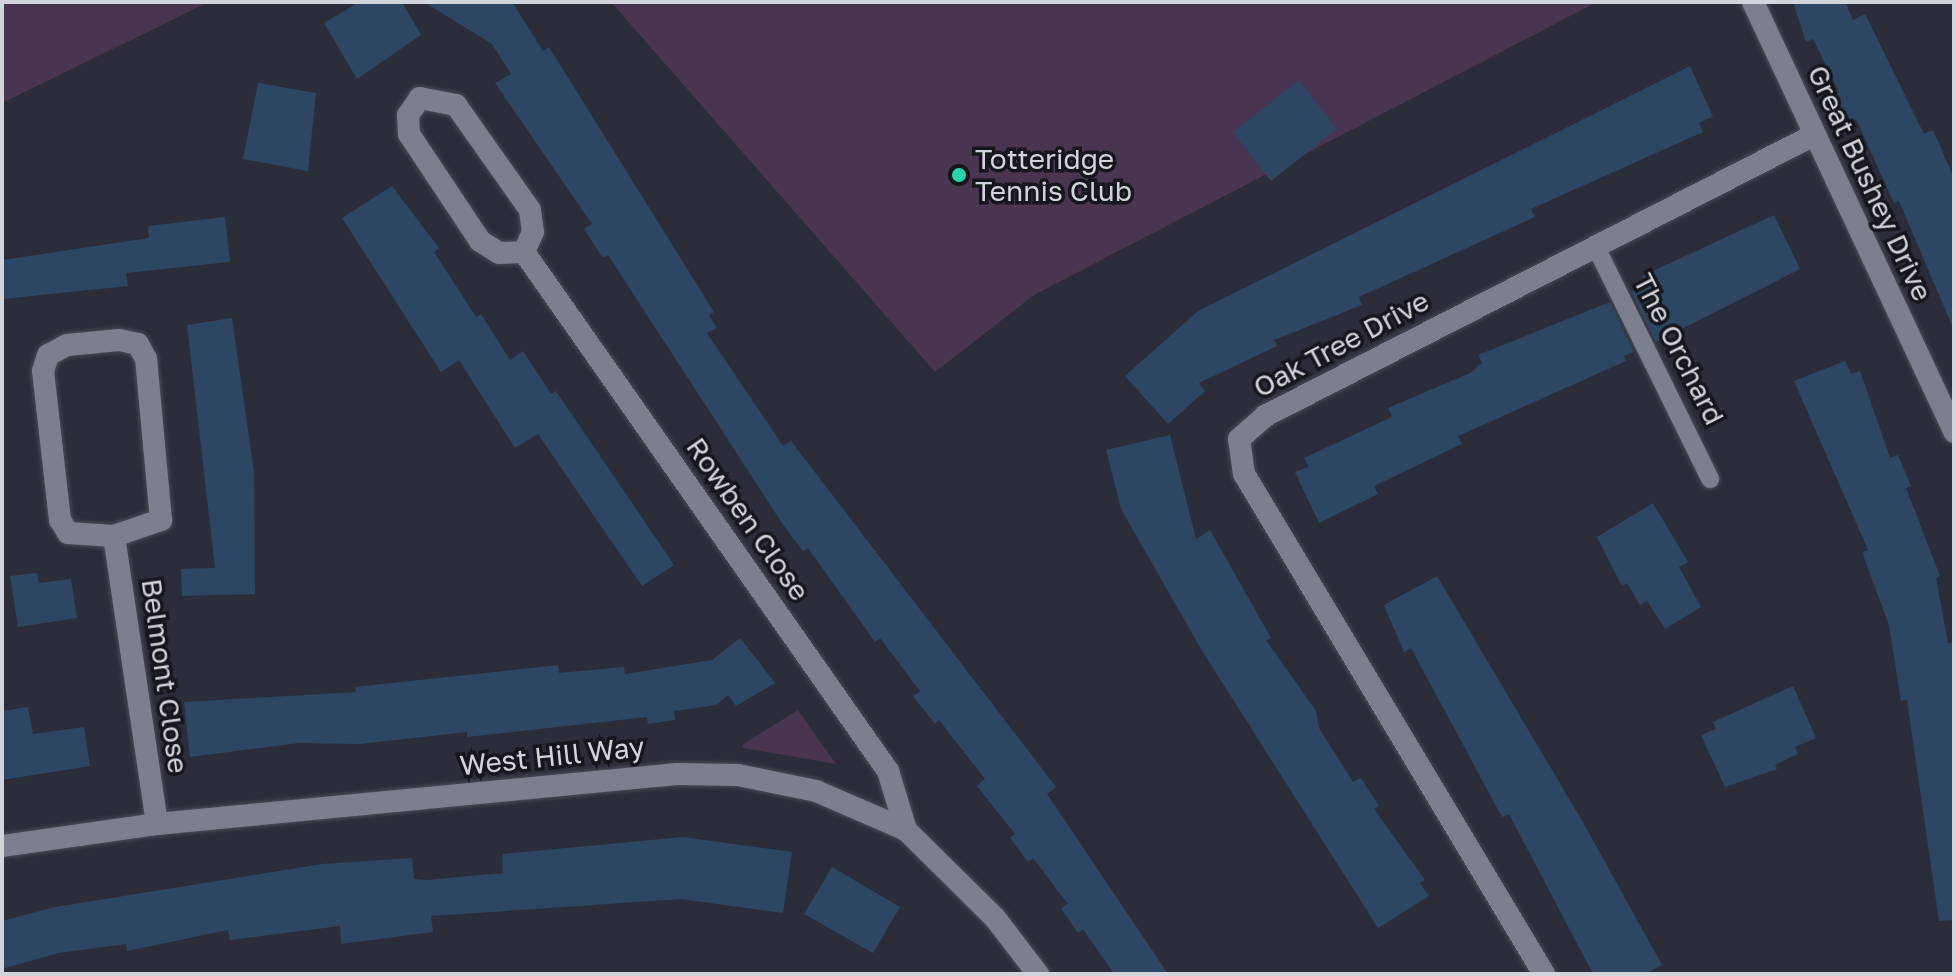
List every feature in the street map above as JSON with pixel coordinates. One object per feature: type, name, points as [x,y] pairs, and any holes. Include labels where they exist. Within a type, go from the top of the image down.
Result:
[{"type":"street","name":"Great Bushey Drive","points":[[1753,2],[1812,136],[1954,432]]},
{"type":"street","points":[[420,98],[456,105],[530,210],[533,232],[524,252],[499,253],[480,241],[409,134],[408,115],[420,98]]},
{"type":"street","name":"Oak Tree Drive","points":[[1544,974],[1244,474],[1239,439],[1265,416],[1812,136]]},
{"type":"street","name":"Rowben Close","points":[[524,252],[888,771],[906,830]]},
{"type":"street","points":[[119,340],[138,344],[146,359],[161,520],[114,536],[68,533],[60,520],[43,371],[48,355],[67,345],[119,340]]},
{"type":"street","name":"Belmont Close","points":[[114,536],[157,824]]},
{"type":"street","name":"West Hill Way","points":[[2,846],[157,824],[677,774],[738,775],[816,791],[906,830],[995,918],[1038,974]]},
{"type":"lane","name":"The Orchard","points":[[1595,245],[1710,479]]},
{"type":"shaded area","points":[[2,2],[209,2],[2,103]]},
{"type":"shaded area","points":[[611,2],[1597,2],[1034,295],[935,372]]},
{"type":"shaded area","points":[[798,710],[836,764],[743,748],[742,745]]},
{"type":"building","points":[[359,2],[402,2],[421,35],[357,79],[324,23]]},
{"type":"building","points":[[424,2],[512,2],[543,51],[549,47],[714,312],[709,315],[717,328],[707,333],[783,446],[791,441],[1056,787],[1047,794],[1168,974],[1114,974],[1083,929],[1078,933],[1061,908],[1068,904],[1033,858],[1028,862],[1010,838],[1015,834],[977,786],[985,779],[939,720],[935,724],[913,696],[920,691],[880,638],[875,642],[808,548],[803,551],[782,523],[608,255],[603,258],[584,229],[592,224],[495,83],[511,74],[492,44]]},
{"type":"building","points":[[1793,2],[1845,2],[1853,20],[1865,14],[1924,134],[1933,130],[1954,178],[1954,330],[1899,201],[1894,203],[1856,119],[1848,123],[1833,93],[1838,90],[1813,39],[1806,42]]},
{"type":"building","points":[[1690,66],[1713,117],[1699,123],[1703,132],[1531,209],[1535,217],[1359,297],[1362,305],[1274,340],[1277,346],[1199,383],[1205,391],[1168,424],[1125,376],[1198,311]]},
{"type":"building","points":[[1299,80],[1337,129],[1271,181],[1233,132]]},
{"type":"building","points":[[258,83],[316,93],[308,171],[243,159]]},
{"type":"building","points":[[392,186],[439,248],[434,252],[476,317],[481,314],[510,360],[523,351],[551,394],[556,391],[674,565],[642,586],[538,434],[515,448],[459,360],[441,372],[342,218]]},
{"type":"building","points":[[1774,215],[1800,269],[1656,342],[1631,292],[1646,285],[1642,276]]},
{"type":"building","points":[[225,217],[230,262],[126,273],[128,286],[2,299],[2,260],[149,238],[148,226]]},
{"type":"building","points":[[1610,302],[1634,352],[1624,356],[1626,361],[1458,436],[1462,444],[1374,486],[1378,494],[1319,523],[1295,472],[1309,467],[1304,458],[1392,417],[1388,408],[1470,373],[1482,363],[1478,355]]},
{"type":"building","points":[[232,318],[254,472],[255,594],[182,596],[181,569],[215,568],[187,325]]},
{"type":"building","points":[[1845,361],[1851,374],[1860,371],[1890,458],[1898,455],[1911,486],[1906,488],[1940,576],[1936,578],[1948,643],[1954,642],[1954,920],[1939,921],[1907,700],[1901,701],[1889,625],[1862,552],[1868,550],[1794,381]]},
{"type":"building","points":[[1170,435],[1196,539],[1210,530],[1271,638],[1266,640],[1316,711],[1319,728],[1353,782],[1361,778],[1379,806],[1374,809],[1425,880],[1420,883],[1429,896],[1378,928],[1201,649],[1121,509],[1106,450]]},
{"type":"building","points":[[1653,503],[1688,562],[1679,567],[1701,607],[1665,629],[1647,601],[1640,605],[1627,583],[1622,586],[1597,537]]},
{"type":"building","points":[[37,573],[39,583],[71,579],[77,618],[18,627],[10,576]]},
{"type":"building","points":[[1437,576],[1584,824],[1662,965],[1645,974],[1593,974],[1509,814],[1502,817],[1411,648],[1404,652],[1384,605]]},
{"type":"building","points":[[740,638],[775,683],[736,706],[728,695],[716,705],[674,711],[675,720],[648,724],[647,717],[467,737],[467,732],[359,744],[299,743],[190,757],[184,702],[356,692],[355,687],[558,665],[559,673],[624,667],[625,674],[712,660]]},
{"type":"building","points":[[1793,686],[1816,738],[1795,747],[1798,754],[1775,765],[1777,769],[1725,787],[1701,735],[1716,729],[1713,722]]},
{"type":"building","points":[[28,707],[33,734],[84,727],[90,766],[2,780],[2,711]]},
{"type":"building","points":[[683,837],[792,852],[783,913],[681,899],[431,916],[433,932],[341,944],[340,926],[230,940],[228,930],[127,951],[126,944],[58,953],[2,969],[2,921],[55,907],[322,864],[412,858],[414,879],[427,880],[503,873],[502,854]]},
{"type":"building","points":[[832,867],[900,907],[873,953],[804,914]]},
{"type":"place","name":"Totteridge Tennis Club","points":[[959,175]]}]
